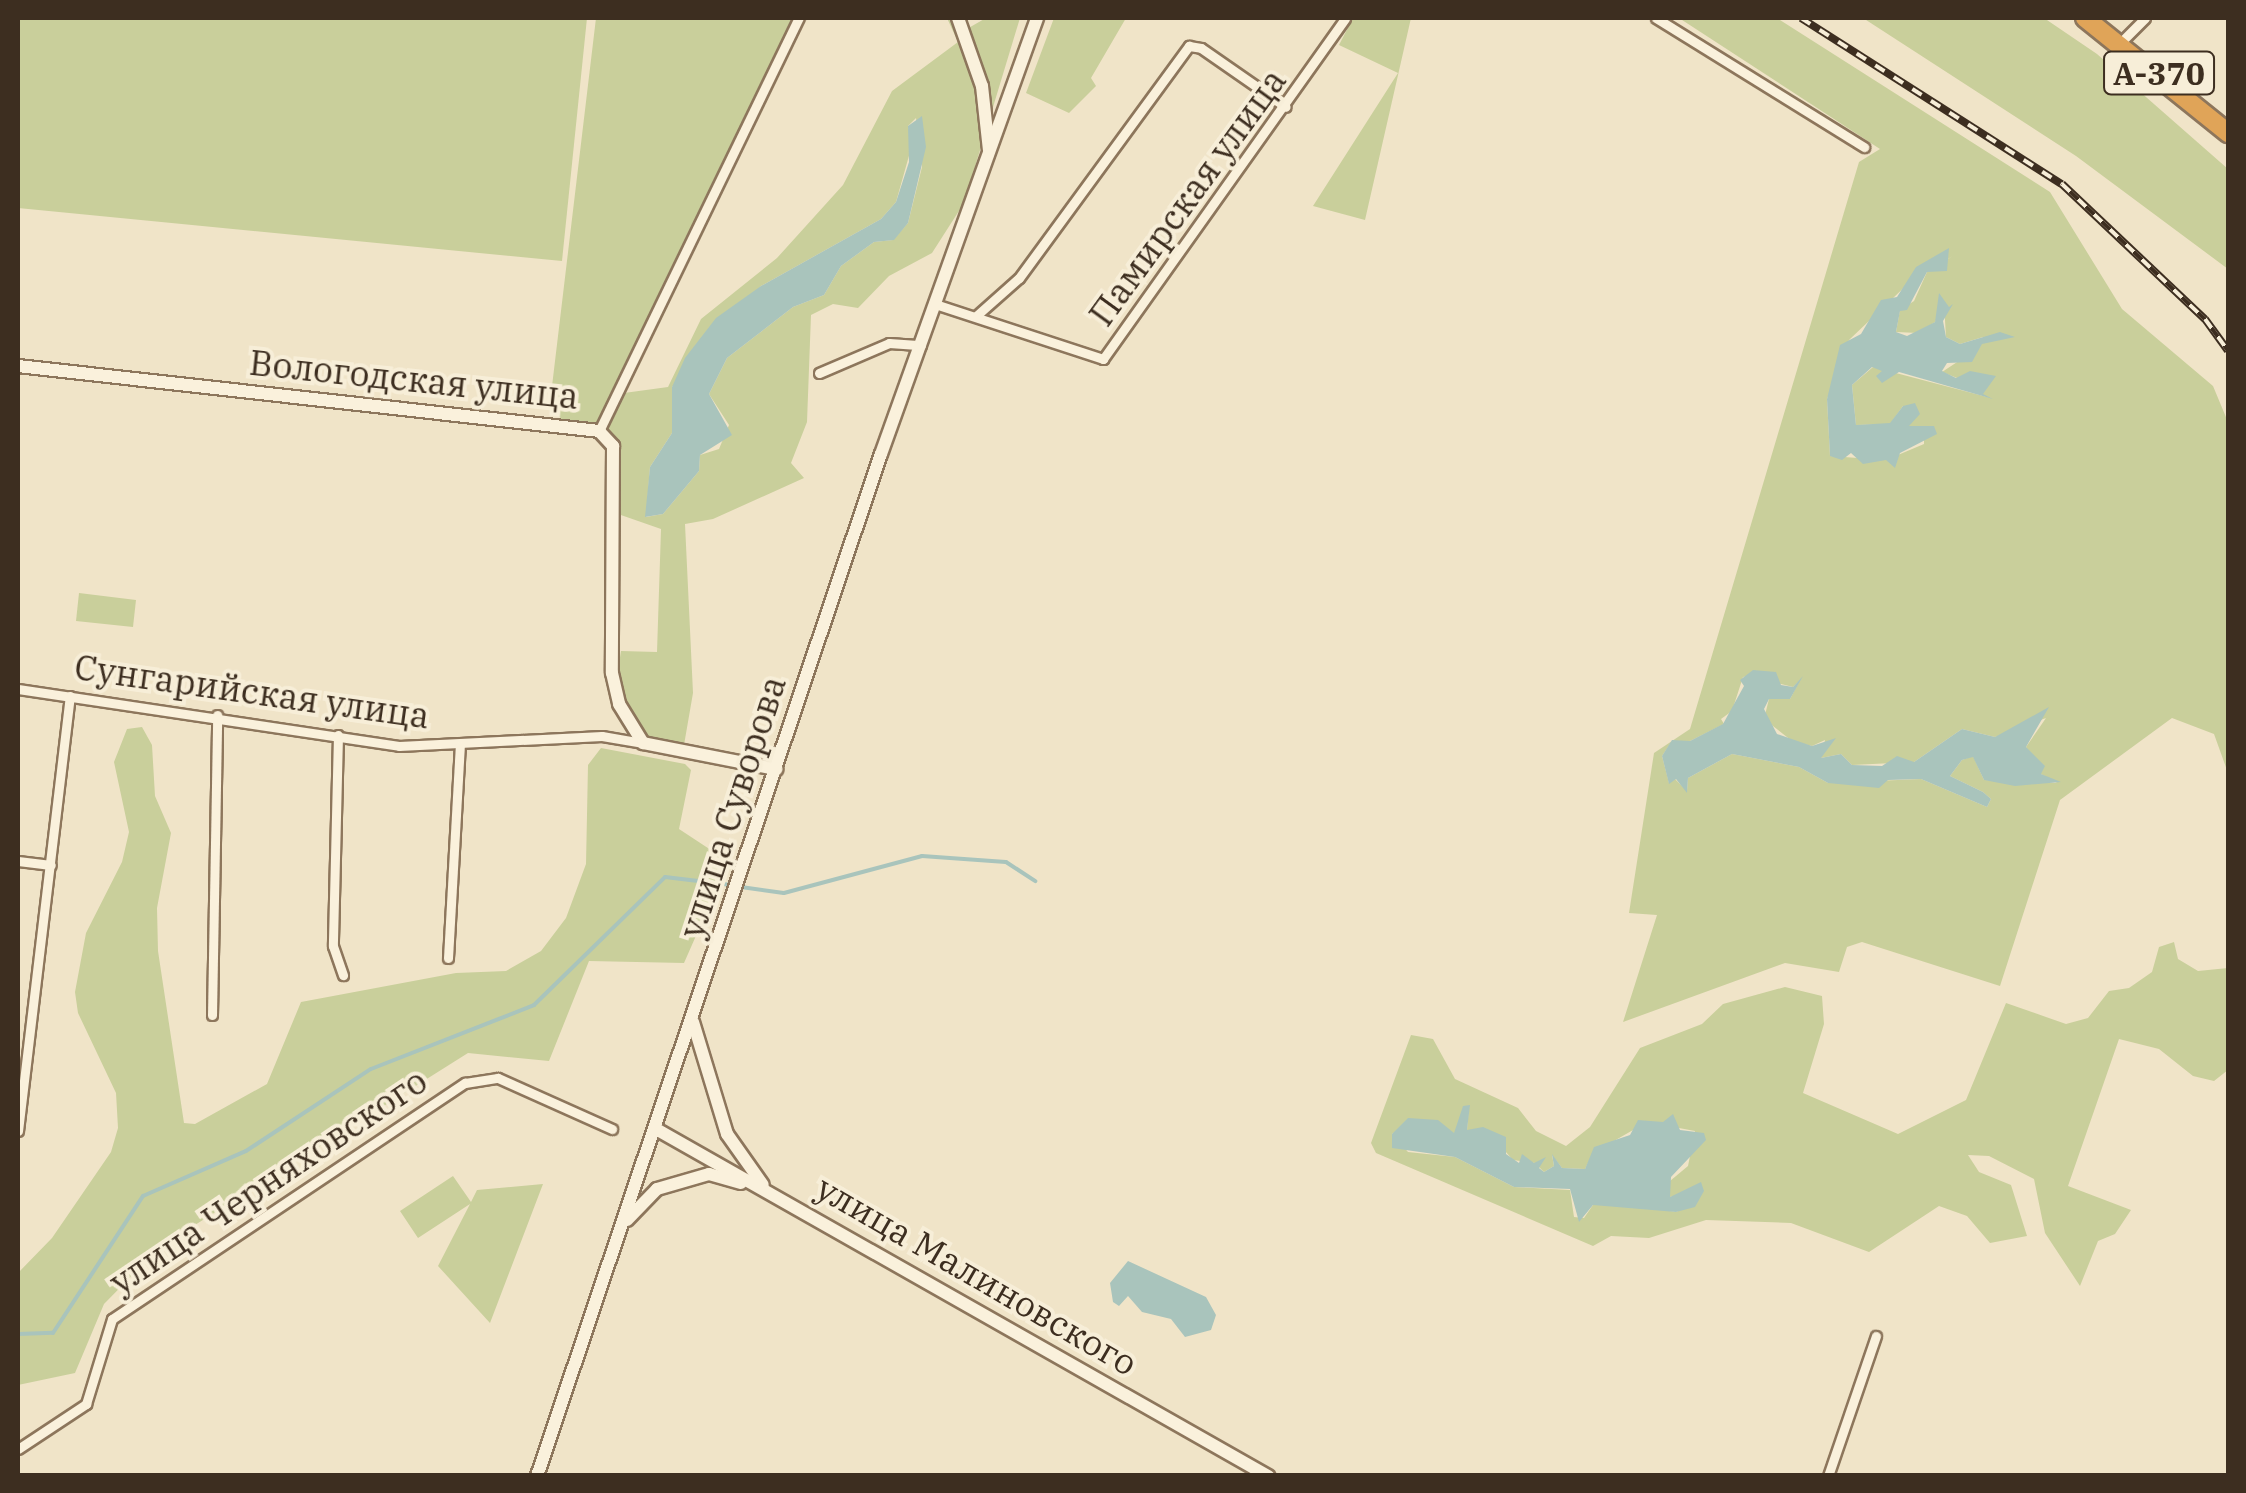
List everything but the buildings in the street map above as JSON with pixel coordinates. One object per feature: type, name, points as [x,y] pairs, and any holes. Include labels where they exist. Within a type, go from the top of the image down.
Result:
[{"type":"highway","name":"А-370","points":[[2086,18],[2121,42],[2228,133]]},
{"type":"street","points":[[599,431],[799,18]]},
{"type":"street","points":[[958,18],[982,86],[990,158]]},
{"type":"street","name":"улица Суворова","points":[[990,158],[1028,18]]},
{"type":"street","name":"улица Суворова","points":[[537,1476],[920,345],[1038,18]]},
{"type":"street","name":"Памирская улица","points":[[935,304],[1103,359],[1286,107],[1345,18]]},
{"type":"street","points":[[1658,18],[1864,147]]},
{"type":"street","points":[[2121,42],[2144,18]]},
{"type":"street","points":[[976,316],[1019,278],[1189,46],[1201,48],[1286,107]]},
{"type":"street","points":[[819,374],[889,342],[920,345]]},
{"type":"street","name":"Вологодская улица","points":[[18,366],[599,431],[613,446],[612,673],[620,704],[643,743]]},
{"type":"street","name":"Сунгарийская улица","points":[[18,689],[217,715],[400,746],[602,736],[776,769]]},
{"type":"street","points":[[18,1132],[70,696]]},
{"type":"street","points":[[212,1014],[217,715]]},
{"type":"street","points":[[338,735],[333,946],[343,975]]},
{"type":"street","points":[[448,958],[460,746]]},
{"type":"street","points":[[18,861],[51,865]]},
{"type":"street","points":[[692,1020],[727,1134],[767,1191]]},
{"type":"street","points":[[18,1061],[29,1063]]},
{"type":"street","name":"улица Черняховского","points":[[18,1449],[86,1404],[112,1318],[465,1083],[498,1078],[612,1129]]},
{"type":"street","name":"улица Малиновского","points":[[656,1130],[1261,1474]]},
{"type":"street","points":[[623,1224],[657,1190],[709,1174],[767,1191]]},
{"type":"street","points":[[1828,1476],[1876,1336]]},
{"type":"green space","points":[[19,18],[587,18],[562,261],[18,208]]},
{"type":"green space","points":[[596,18],[806,18],[624,393],[668,387],[701,319],[777,258],[843,185],[892,91],[958,42],[947,18],[958,18],[965,30],[986,18],[1020,18],[964,203],[932,253],[889,276],[858,308],[833,304],[811,315],[807,422],[791,463],[804,478],[713,519],[685,524],[693,693],[684,745],[648,738],[626,703],[618,670],[621,651],[657,652],[661,529],[618,514],[619,445],[607,427],[562,420],[550,403]],"holes":[[[916,118],[922,167],[908,223],[893,240],[874,242],[841,266],[824,295],[793,307],[727,358],[709,394],[729,425],[719,449],[700,455],[699,471],[663,514],[646,517],[650,467],[672,433],[672,387],[761,286],[881,219],[896,202],[912,145],[908,126]]]},
{"type":"green space","points":[[1054,18],[1126,18],[1091,78],[1096,86],[1069,113],[1026,93]]},
{"type":"green space","points":[[1353,18],[1411,18],[1365,220],[1313,206],[1398,73],[1339,45]]},
{"type":"green space","points":[[1679,18],[1777,18],[2050,192],[2122,309],[2213,386],[2228,422],[2228,773],[2214,734],[2172,718],[2060,800],[2000,986],[1862,942],[1847,947],[1839,972],[1785,963],[1623,1022],[1657,915],[1629,913],[1654,753],[1672,741],[1690,729],[1859,162],[1880,149]],"holes":[[[1953,256],[1927,272],[1914,301],[1900,310],[1896,332],[1918,333],[1935,322],[1944,304],[1946,337],[1960,344],[1983,337],[1980,347],[1942,372],[1985,389],[1982,395],[1991,398],[1873,367],[1852,385],[1856,425],[1890,424],[1903,406],[1908,426],[1924,430],[1924,444],[1886,460],[1830,456],[1827,399],[1849,340],[1913,279]],[[1743,677],[1793,687],[1800,680],[1790,699],[1769,699],[1764,719],[1792,741],[1812,746],[1825,740],[1821,758],[1841,754],[1852,765],[1914,762],[1962,729],[1995,737],[2046,718],[2026,747],[2041,774],[2057,783],[1984,780],[1973,756],[1962,760],[1950,776],[1983,792],[1991,799],[1987,807],[1921,779],[1828,783],[1799,767],[1732,754],[1688,778],[1687,791],[1675,779],[1669,783],[1662,756],[1672,741],[1690,741],[1724,724],[1721,719],[1732,711]]]},
{"type":"green space","points":[[1863,18],[2044,18],[2097,54],[2228,169],[2228,269],[2076,156]]},
{"type":"green space","points":[[79,593],[136,600],[133,627],[76,621]]},
{"type":"green space","points":[[142,727],[152,745],[155,796],[171,833],[157,908],[158,951],[184,1123],[195,1124],[267,1084],[301,1002],[456,973],[506,971],[541,951],[566,918],[586,864],[588,765],[601,748],[685,764],[691,770],[679,829],[720,856],[710,904],[684,963],[589,961],[549,1061],[468,1053],[160,1247],[104,1304],[75,1373],[18,1385],[18,1273],[52,1238],[111,1152],[118,1128],[116,1093],[78,1013],[75,992],[86,933],[122,862],[129,832],[114,762],[127,729]]},
{"type":"green space","points":[[2174,942],[2178,959],[2198,971],[2228,968],[2228,1070],[2214,1081],[2193,1076],[2159,1049],[2119,1039],[2068,1186],[2131,1210],[2115,1234],[2098,1241],[2080,1286],[2045,1233],[2034,1179],[1989,1156],[1968,1155],[1979,1172],[2011,1185],[2027,1236],[1990,1243],[1967,1216],[1939,1206],[1869,1252],[1791,1223],[1706,1220],[1649,1238],[1611,1236],[1593,1246],[1376,1153],[1371,1143],[1411,1035],[1433,1039],[1455,1079],[1518,1108],[1536,1131],[1566,1146],[1590,1127],[1640,1048],[1702,1024],[1723,1004],[1785,987],[1822,996],[1824,1024],[1803,1093],[1898,1134],[1966,1100],[2006,1003],[2066,1024],[2088,1018],[2109,991],[2129,988],[2152,972],[2159,947]],"holes":[[[1469,1106],[1467,1130],[1490,1134],[1513,1160],[1535,1163],[1544,1172],[1554,1166],[1552,1155],[1562,1168],[1585,1169],[1593,1153],[1647,1122],[1695,1131],[1688,1166],[1670,1181],[1670,1197],[1691,1191],[1687,1207],[1676,1212],[1609,1201],[1593,1205],[1584,1218],[1574,1217],[1570,1190],[1514,1187],[1455,1157],[1408,1152],[1392,1134],[1412,1121],[1454,1134]]]},
{"type":"green space","points":[[453,1176],[471,1202],[477,1190],[543,1184],[490,1323],[438,1266],[470,1204],[418,1238],[400,1211]]},
{"type":"water","points":[[922,116],[926,147],[908,223],[894,240],[874,242],[841,266],[824,295],[793,307],[727,358],[709,394],[732,435],[700,455],[699,471],[663,514],[645,517],[650,467],[672,433],[672,387],[685,358],[716,318],[761,286],[881,219],[896,202],[909,162],[908,126]]},
{"type":"water","points":[[1949,248],[1947,271],[1927,272],[1907,310],[1900,311],[1896,332],[1907,336],[1935,322],[1939,293],[1949,307],[1953,304],[1943,321],[1946,337],[1960,344],[2000,332],[2015,337],[1982,344],[1972,362],[1947,363],[1942,371],[1956,378],[1970,371],[1996,376],[1983,394],[1993,399],[1899,372],[1882,383],[1876,376],[1882,371],[1872,367],[1852,385],[1856,425],[1890,423],[1903,406],[1915,403],[1920,414],[1909,426],[1934,426],[1937,434],[1900,453],[1895,468],[1886,460],[1863,464],[1851,453],[1842,460],[1830,456],[1827,399],[1840,345],[1861,334],[1881,300],[1897,297],[1916,267]]},
{"type":"water","points":[[1753,670],[1776,672],[1781,685],[1793,687],[1803,676],[1790,699],[1769,699],[1764,709],[1777,734],[1812,746],[1836,738],[1821,758],[1841,754],[1852,765],[1882,766],[1897,756],[1914,762],[1962,729],[1995,737],[2049,707],[2026,747],[2045,766],[2041,774],[2061,782],[2015,786],[1984,780],[1973,757],[1962,760],[1950,776],[1983,792],[1991,799],[1987,807],[1921,779],[1888,780],[1879,788],[1828,783],[1799,767],[1732,754],[1688,778],[1687,793],[1676,779],[1669,784],[1662,756],[1672,740],[1690,741],[1723,724],[1744,686],[1740,680]]},
{"type":"water","points":[[1470,1105],[1467,1130],[1483,1127],[1506,1137],[1506,1154],[1519,1163],[1522,1154],[1534,1163],[1546,1157],[1539,1168],[1544,1172],[1554,1166],[1552,1154],[1562,1168],[1585,1169],[1594,1147],[1630,1135],[1638,1120],[1663,1122],[1673,1114],[1680,1130],[1704,1133],[1706,1140],[1671,1177],[1670,1197],[1701,1182],[1704,1191],[1695,1207],[1676,1212],[1593,1205],[1579,1222],[1570,1189],[1514,1187],[1455,1157],[1392,1148],[1392,1134],[1408,1118],[1438,1120],[1454,1133],[1463,1106]]},
{"type":"water","points":[[1128,1261],[1206,1297],[1216,1315],[1211,1330],[1185,1337],[1171,1319],[1142,1312],[1128,1296],[1119,1306],[1113,1302],[1110,1283]]},
{"type":"waterway","points":[[741,887],[784,893],[922,856],[1006,862],[1035,881]]},
{"type":"waterway","points":[[18,1334],[53,1333],[143,1196],[246,1151],[371,1069],[534,1005],[665,877],[732,885]]},
{"type":"railway","points":[[1801,18],[2062,184],[2205,319],[2228,351]]}]
